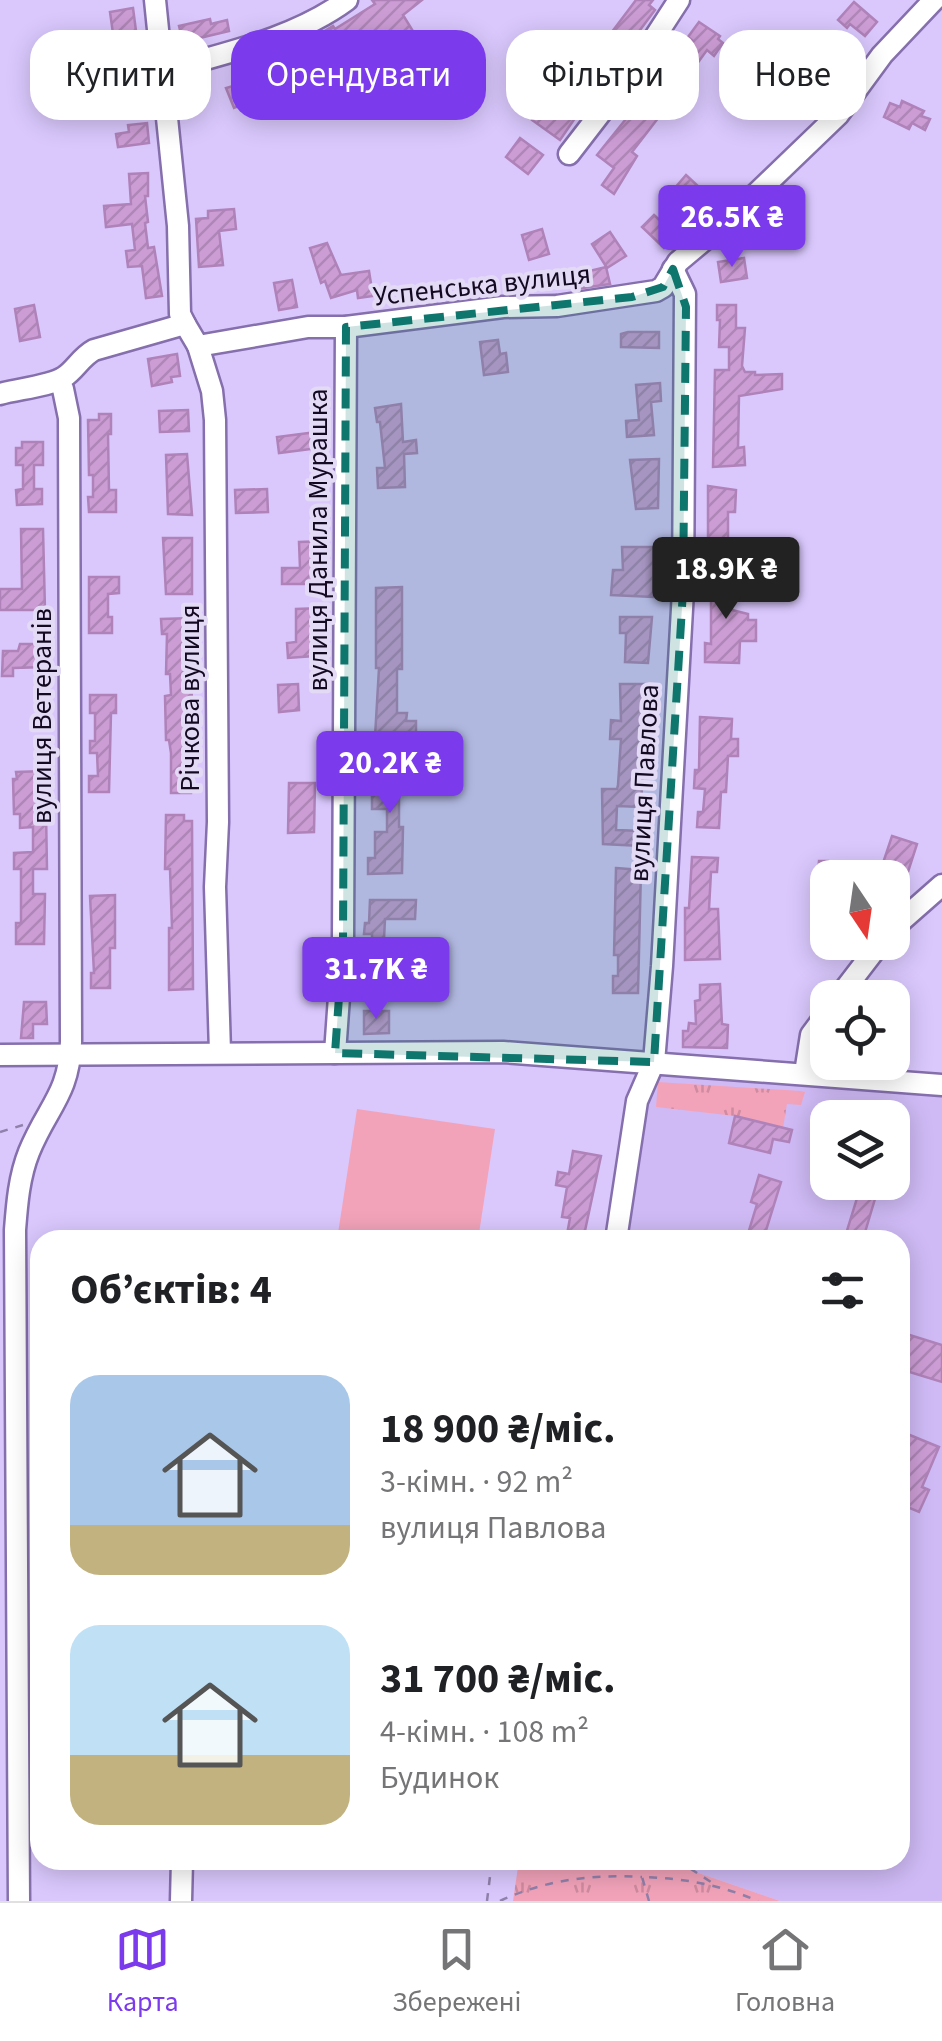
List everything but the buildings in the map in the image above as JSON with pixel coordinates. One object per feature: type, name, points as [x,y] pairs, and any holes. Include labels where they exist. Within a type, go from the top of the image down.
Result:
[{"type":"street","points":[[156,0],[158,30]]},
{"type":"street","points":[[211,57],[290,32],[330,13],[347,0]]},
{"type":"street","points":[[568,154],[633,71],[679,0]]},
{"type":"street","name":"Успенська вулиця","points":[[198,346],[308,327],[346,327],[504,306],[556,306],[632,297],[664,287],[672,270],[838,115],[882,55],[934,0]]},
{"type":"street","points":[[167,120],[178,226],[180,314],[198,346]]},
{"type":"street","name":"вулиця Павлова","points":[[618,1230],[637,1101],[654,1062],[662,966],[683,591],[686,307],[684,289],[672,270]]},
{"type":"street","points":[[0,394],[58,380],[94,350],[185,324]]},
{"type":"street","name":"вулиця Данила Мурашка","points":[[335,1053],[343,941],[346,327]]},
{"type":"street","name":"Річкова вулиця","points":[[198,346],[212,391],[215,420],[215,887],[220,1052]]},
{"type":"street","name":"вулиця Ветеранів","points":[[19,1901],[16,1230],[19,1188],[29,1152],[66,1086],[71,1053],[68,418],[58,380]]},
{"type":"street","points":[[910,913],[942,885]]},
{"type":"street","points":[[852,980],[867,960]]},
{"type":"street","points":[[805,1073],[810,1040]]},
{"type":"street","points":[[0,1055],[503,1052],[942,1085]]},
{"type":"street","points":[[0,1389],[17,1404]]},
{"type":"street","points":[[17,1451],[30,1454]]},
{"type":"street","points":[[182,1870],[182,1901]]},
{"type":"path","points":[[487,1901],[491,1870]]},
{"type":"path","points":[[692,1870],[715,1885],[758,1901]]},
{"type":"path","points":[[500,1901],[530,1887],[612,1876],[715,1885]]},
{"type":"path","points":[[642,1877],[649,1901]]},
{"type":"highlighted area","points":[[673,269],[686,307],[683,591],[654,1062],[335,1053],[343,941],[346,327],[632,297],[663,287]]},
{"type":"shaded area","points":[[653,1072],[942,1091],[942,1901],[780,1901],[690,1870],[910,1870],[910,1230],[620,1230],[628,1177]]},
{"type":"green space","points":[[658,1082],[805,1092],[801,1105],[787,1104],[783,1128],[735,1116],[656,1107]]},
{"type":"green space","points":[[357,1109],[495,1129],[480,1230],[339,1230]]},
{"type":"green space","points":[[518,1870],[690,1870],[780,1901],[513,1901]]}]
